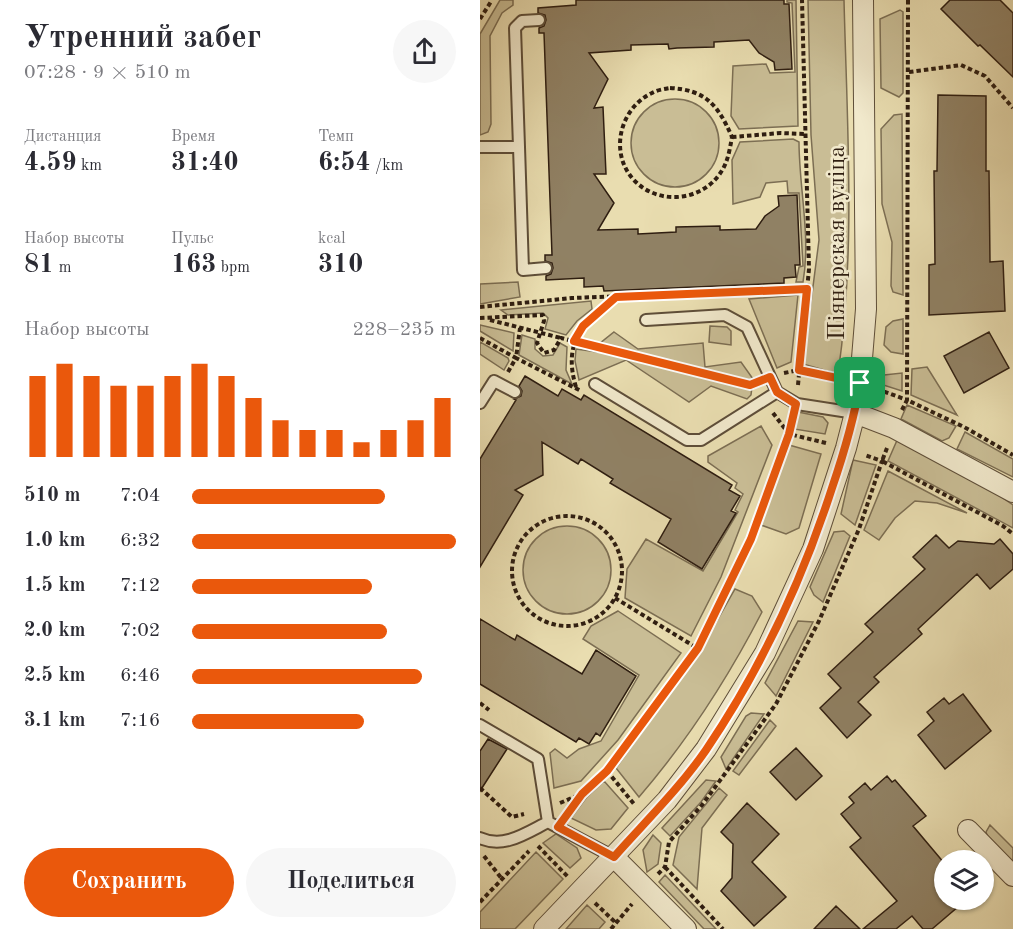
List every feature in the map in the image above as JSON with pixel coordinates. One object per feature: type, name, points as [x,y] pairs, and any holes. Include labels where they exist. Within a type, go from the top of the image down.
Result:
[{"type":"street","name":"Піянерская вуліца","points":[[544,929],[667,800],[706,749],[765,653],[813,549],[855,413],[860,383],[866,309],[863,0]]},
{"type":"street","points":[[855,413],[894,428],[1013,492]]},
{"type":"street","points":[[968,830],[1013,876]]},
{"type":"street","points":[[614,857],[686,929]]},
{"type":"lane","points":[[539,20],[522,21],[515,28],[523,270],[546,268]]},
{"type":"lane","points":[[480,147],[519,147]]},
{"type":"lane","points":[[646,320],[725,315],[747,327],[777,392],[796,404],[855,413]]},
{"type":"lane","points":[[480,403],[494,381],[514,393]]},
{"type":"lane","points":[[595,384],[687,440],[701,440],[777,392]]},
{"type":"lane","points":[[480,725],[538,759],[553,825]]},
{"type":"lane","points":[[480,838],[490,843],[503,843],[553,825],[614,857]]},
{"type":"path","points":[[480,19],[492,0]]},
{"type":"path","points":[[480,902],[582,794],[607,771],[698,648],[751,539],[789,434],[796,404],[809,269],[802,0]]},
{"type":"path","points":[[480,318],[750,385],[799,370],[860,383],[907,400],[908,0]]},
{"type":"path","points":[[909,72],[962,65],[985,76],[1013,108]]},
{"type":"path","points":[[670,88],[687,89],[703,96],[716,107],[732,137],[722,171],[711,184],[696,194],[679,198],[662,197],[646,190],[633,179],[624,165],[620,148],[621,131],[627,115],[653,92],[670,88]]},
{"type":"path","points":[[732,137],[781,133],[806,134]]},
{"type":"path","points":[[480,307],[616,297],[807,289]]},
{"type":"path","points":[[576,388],[571,357],[574,341],[583,326],[616,297]]},
{"type":"path","points":[[486,319],[543,315],[537,343],[544,353],[554,350],[561,338]]},
{"type":"path","points":[[516,358],[520,328]]},
{"type":"path","points":[[480,338],[537,370]]},
{"type":"path","points":[[561,516],[578,517],[594,522],[608,533],[617,548],[622,564],[621,582],[615,598],[604,611],[590,621],[573,626],[556,625],[540,619],[527,608],[517,594],[513,577],[513,560],[519,544],[530,530],[544,521],[561,516]]},
{"type":"path","points":[[615,598],[698,648]]},
{"type":"path","points":[[480,851],[502,879]]},
{"type":"path","points":[[665,867],[723,929]]},
{"type":"shaded area","points":[[500,0],[513,0],[513,5],[502,13],[490,36],[491,124],[488,132],[480,135],[480,34]]},
{"type":"shaded area","points":[[787,0],[796,0],[798,126],[739,129],[731,116],[733,66],[766,64],[770,73],[795,72],[792,3]]},
{"type":"shaded area","points":[[808,0],[844,0],[849,234],[844,328],[838,374],[803,364],[819,240],[811,135]]},
{"type":"shaded area","points":[[900,10],[903,12],[903,93],[899,97],[881,88],[880,19]]},
{"type":"shaded area","points":[[675,99],[692,103],[706,112],[715,126],[719,143],[715,160],[706,174],[692,183],[675,187],[658,183],[644,174],[635,160],[631,143],[635,126],[644,112],[658,103]]},
{"type":"shaded area","points":[[902,114],[903,295],[893,292],[891,286],[892,242],[882,204],[881,129],[894,115]]},
{"type":"shaded area","points":[[793,139],[799,142],[806,247],[803,282],[796,282],[799,267],[803,266],[799,193],[788,193],[787,181],[766,183],[760,197],[733,204],[732,160],[740,142]]},
{"type":"shaded area","points":[[518,282],[520,297],[480,304],[480,284]]},
{"type":"shaded area","points":[[798,295],[791,362],[777,368],[749,299]]},
{"type":"shaded area","points":[[591,301],[592,309],[577,321],[566,335],[545,329],[548,318],[543,313],[508,315],[501,310]]},
{"type":"shaded area","points":[[903,319],[903,354],[891,352],[884,345],[886,327],[893,321]]},
{"type":"shaded area","points":[[480,325],[514,333],[513,351],[480,331]]},
{"type":"shaded area","points":[[710,326],[727,327],[731,331],[731,345],[709,342]]},
{"type":"shaded area","points":[[614,332],[638,349],[703,343],[705,367],[741,362],[753,379],[751,395],[747,399],[711,386],[689,402],[626,360],[579,380],[575,361],[576,349],[597,352],[599,344]]},
{"type":"shaded area","points":[[522,335],[535,339],[535,349],[543,356],[553,355],[560,343],[567,347],[566,370],[572,384],[519,355]]},
{"type":"shaded area","points":[[480,342],[508,358],[509,361],[504,370],[480,354]]},
{"type":"shaded area","points":[[927,367],[957,415],[911,395],[912,369]]},
{"type":"shaded area","points":[[902,373],[902,391],[874,382],[875,376]]},
{"type":"shaded area","points":[[907,405],[956,426],[949,438],[942,441],[901,419]]},
{"type":"shaded area","points":[[798,412],[823,417],[828,423],[825,434],[794,429]]},
{"type":"shaded area","points":[[761,426],[772,445],[721,577],[691,636],[625,598],[627,569],[646,539],[703,571],[738,512],[735,510],[743,494],[735,488],[737,483],[708,462],[708,456]]},
{"type":"shaded area","points":[[965,432],[1013,459],[1013,477],[957,449]]},
{"type":"shaded area","points":[[898,438],[984,485],[1013,505],[1013,528],[888,461]]},
{"type":"shaded area","points":[[789,445],[821,454],[799,528],[786,534],[761,525]]},
{"type":"shaded area","points":[[853,460],[876,465],[855,525],[841,514]]},
{"type":"shaded area","points":[[888,471],[967,513],[937,503],[915,501],[895,518],[879,540],[864,530]]},
{"type":"shaded area","points":[[567,526],[584,529],[598,539],[608,553],[611,570],[608,587],[598,601],[584,611],[567,614],[550,611],[536,601],[526,587],[523,570],[526,553],[536,539],[550,529]]},
{"type":"shaded area","points":[[844,531],[850,536],[823,602],[814,595],[810,587],[834,532]]},
{"type":"shaded area","points":[[735,589],[752,596],[762,612],[706,708],[639,797],[616,768],[698,654]]},
{"type":"shaded area","points":[[618,611],[681,653],[618,740],[581,781],[554,788],[550,753],[555,749],[567,758],[579,749],[601,741],[639,675],[583,639],[591,626]]},
{"type":"shaded area","points":[[798,621],[813,622],[776,696],[765,683]]},
{"type":"shaded area","points":[[751,713],[764,714],[726,769],[721,757],[746,716]]},
{"type":"shaded area","points":[[770,720],[776,726],[739,775],[733,771]]},
{"type":"shaded area","points":[[706,780],[716,781],[701,802],[670,836],[662,828]]},
{"type":"shaded area","points":[[604,781],[628,808],[611,829],[596,830],[571,818],[586,798]]},
{"type":"shaded area","points":[[719,788],[727,795],[702,828],[697,889],[673,865],[679,837]]},
{"type":"shaded area","points":[[990,825],[1013,848],[1013,865],[989,841],[986,832]]},
{"type":"shaded area","points":[[556,834],[577,848],[581,858],[570,868],[543,843]]},
{"type":"shaded area","points":[[653,835],[661,843],[658,864],[647,872],[643,850]]},
{"type":"shaded area","points":[[536,852],[563,879],[515,929],[480,929],[480,912]]},
{"type":"shaded area","points":[[665,875],[716,929],[704,929],[659,882]]},
{"type":"shaded area","points":[[587,905],[605,922],[599,929],[566,929]]},
{"type":"building","points":[[576,0],[784,0],[784,4],[789,4],[792,69],[775,70],[774,62],[759,53],[749,40],[714,42],[714,47],[669,49],[668,44],[631,45],[631,50],[589,53],[608,79],[594,108],[603,107],[606,174],[594,174],[614,203],[598,230],[638,229],[638,234],[676,232],[676,227],[720,226],[720,230],[756,229],[765,216],[779,206],[778,196],[797,195],[800,265],[795,265],[796,277],[784,278],[784,283],[604,291],[603,286],[584,287],[584,278],[546,280],[546,276],[551,274],[553,268],[552,263],[545,261],[545,255],[552,255],[544,33],[539,33],[539,28],[544,26],[546,20],[545,15],[538,13],[538,8],[576,5]]},
{"type":"building","points":[[950,0],[1000,0],[1013,13],[1013,77],[941,9]]},
{"type":"building","points":[[938,95],[986,96],[986,171],[989,171],[990,262],[1003,261],[1005,311],[929,315],[929,265],[935,264],[934,171],[937,171]]},
{"type":"building","points":[[989,332],[1009,368],[964,393],[944,356]]},
{"type":"building","points":[[525,376],[558,396],[562,389],[581,400],[584,395],[732,485],[729,490],[740,496],[731,511],[736,513],[702,569],[658,542],[671,519],[610,483],[613,479],[581,459],[578,464],[542,442],[543,475],[515,490],[523,495],[480,567],[480,459],[516,400],[514,399],[521,396],[522,391],[519,386]]},
{"type":"building","points":[[936,535],[949,548],[958,541],[994,544],[1000,539],[1013,554],[1013,569],[990,589],[977,574],[918,629],[922,634],[874,677],[879,682],[858,702],[871,715],[847,738],[820,708],[841,688],[828,674],[873,632],[865,624],[925,569],[913,557]]},
{"type":"building","points":[[480,619],[515,640],[517,635],[582,674],[596,650],[636,676],[600,736],[596,733],[589,744],[579,738],[576,742],[480,684]]},
{"type":"building","points":[[963,694],[991,731],[945,769],[918,735],[934,721],[927,712],[944,698],[949,704]]},
{"type":"building","points":[[488,739],[507,749],[480,791],[480,751]]},
{"type":"building","points":[[796,748],[822,776],[796,800],[770,772]]},
{"type":"building","points":[[887,776],[892,782],[895,780],[926,816],[913,826],[934,851],[934,910],[954,910],[932,929],[923,929],[912,916],[896,929],[863,929],[897,901],[850,847],[861,838],[841,814],[854,803],[849,797],[865,783],[871,790]]},
{"type":"building","points":[[747,803],[779,834],[752,862],[786,897],[754,926],[721,891],[732,878],[733,844],[721,832]]},
{"type":"building","points":[[836,906],[860,929],[814,929]]},
{"type":"route","points":[[807,289],[799,370],[860,383],[846,448],[813,549],[765,653],[706,749],[667,800],[614,857],[558,827],[582,794],[607,771],[698,648],[751,539],[789,434],[796,404],[777,392],[770,377],[750,385],[574,341],[583,326],[599,309],[616,297],[807,289]]}]
